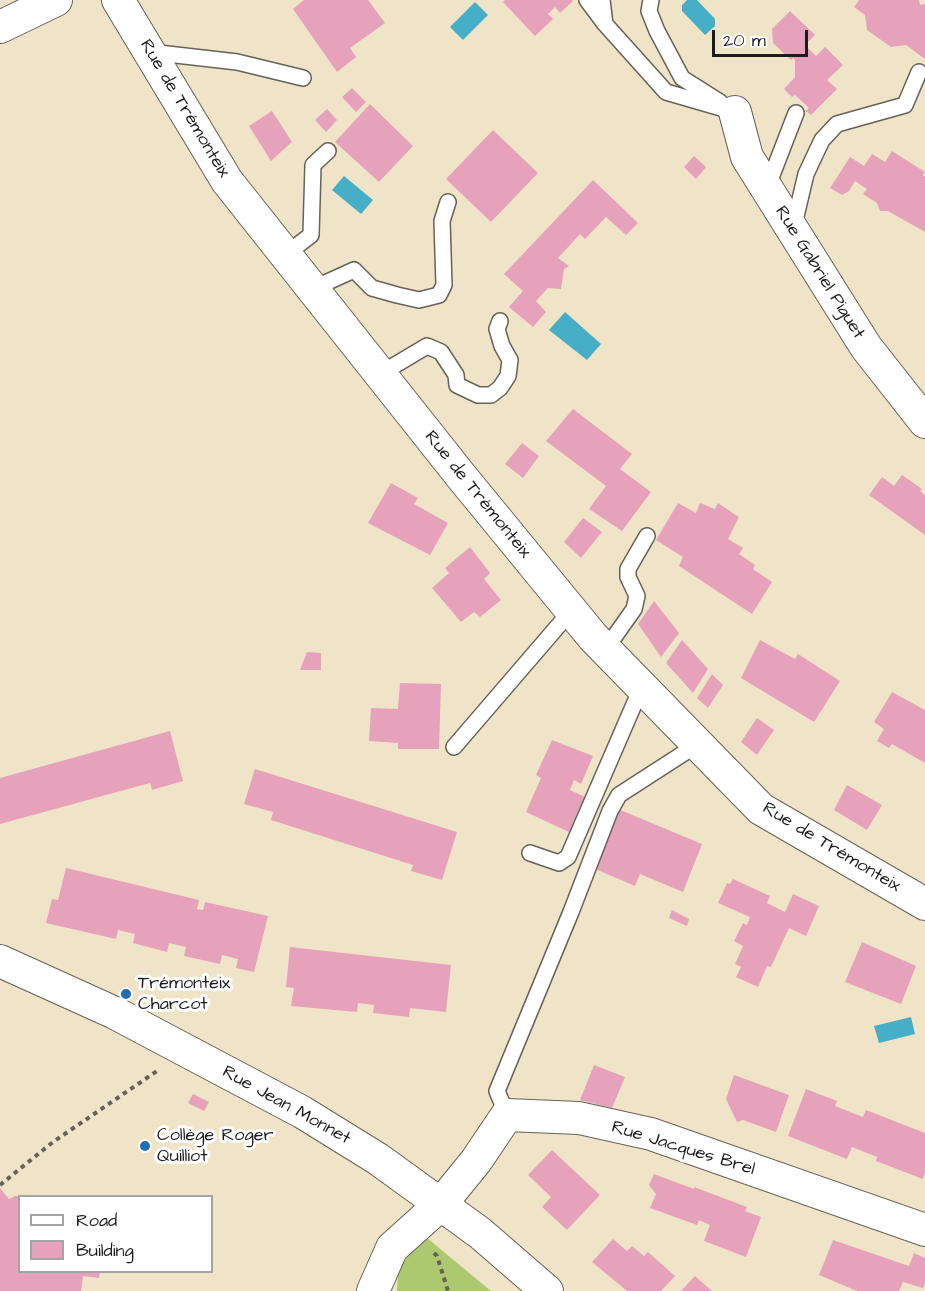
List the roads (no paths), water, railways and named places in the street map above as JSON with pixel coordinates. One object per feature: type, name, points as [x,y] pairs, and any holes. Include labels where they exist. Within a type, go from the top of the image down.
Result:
[{"type":"street","points":[[0,27],[56,0]]},
{"type":"street","name":"Rue de Trémonteix","points":[[118,0],[227,181],[571,611],[605,650],[761,809],[925,903]]},
{"type":"street","name":"Rue Gabriel Piguet","points":[[735,112],[747,157],[866,347],[925,422]]},
{"type":"street","name":"Rue Jean Monnet","points":[[0,961],[115,1013],[302,1112],[378,1159],[441,1204],[480,1233],[547,1291]]},
{"type":"street","points":[[373,1291],[392,1248],[441,1204],[476,1161],[507,1115]]},
{"type":"street","name":"Rue Jacques Brel","points":[[507,1115],[579,1118],[651,1134],[925,1230]]},
{"type":"lane","points":[[587,0],[605,24],[666,92],[735,112]]},
{"type":"lane","points":[[602,0],[605,24]]},
{"type":"lane","points":[[651,0],[650,11],[657,31],[682,78],[735,112]]},
{"type":"lane","points":[[150,52],[237,62],[303,78]]},
{"type":"lane","points":[[793,230],[806,174],[822,140],[837,124],[905,105],[919,72]]},
{"type":"lane","points":[[767,188],[796,113]]},
{"type":"lane","points":[[285,255],[311,235],[313,165],[327,151]]},
{"type":"lane","points":[[312,289],[354,270],[372,288],[419,300],[439,295],[444,285],[442,221],[448,201]]},
{"type":"lane","points":[[380,374],[427,346],[441,352],[456,375],[457,385],[478,395],[491,395],[500,388],[507,375],[510,360],[502,346],[497,329],[500,321]]},
{"type":"lane","points":[[605,650],[634,609],[638,596],[628,577],[628,569],[647,536]]},
{"type":"lane","points":[[454,747],[571,611]]},
{"type":"lane","points":[[530,853],[559,863],[568,857],[642,686]]},
{"type":"lane","points":[[507,1115],[497,1091],[567,923],[610,811],[620,795],[698,744]]},
{"type":"water","points":[[687,0],[697,0],[715,19],[715,26],[705,35],[682,11],[682,5]]},
{"type":"water","points":[[475,2],[488,15],[463,40],[450,27]]},
{"type":"water","points":[[344,176],[373,200],[361,214],[332,190]]},
{"type":"water","points":[[565,312],[601,344],[587,360],[549,330]]},
{"type":"water","points":[[911,1017],[915,1034],[879,1043],[874,1026]]},
{"type":"place","name":"Trémonteix Charcot","points":[[126,994]]},
{"type":"place","name":"Collège Roger Quilliot","points":[[145,1146]]}]
